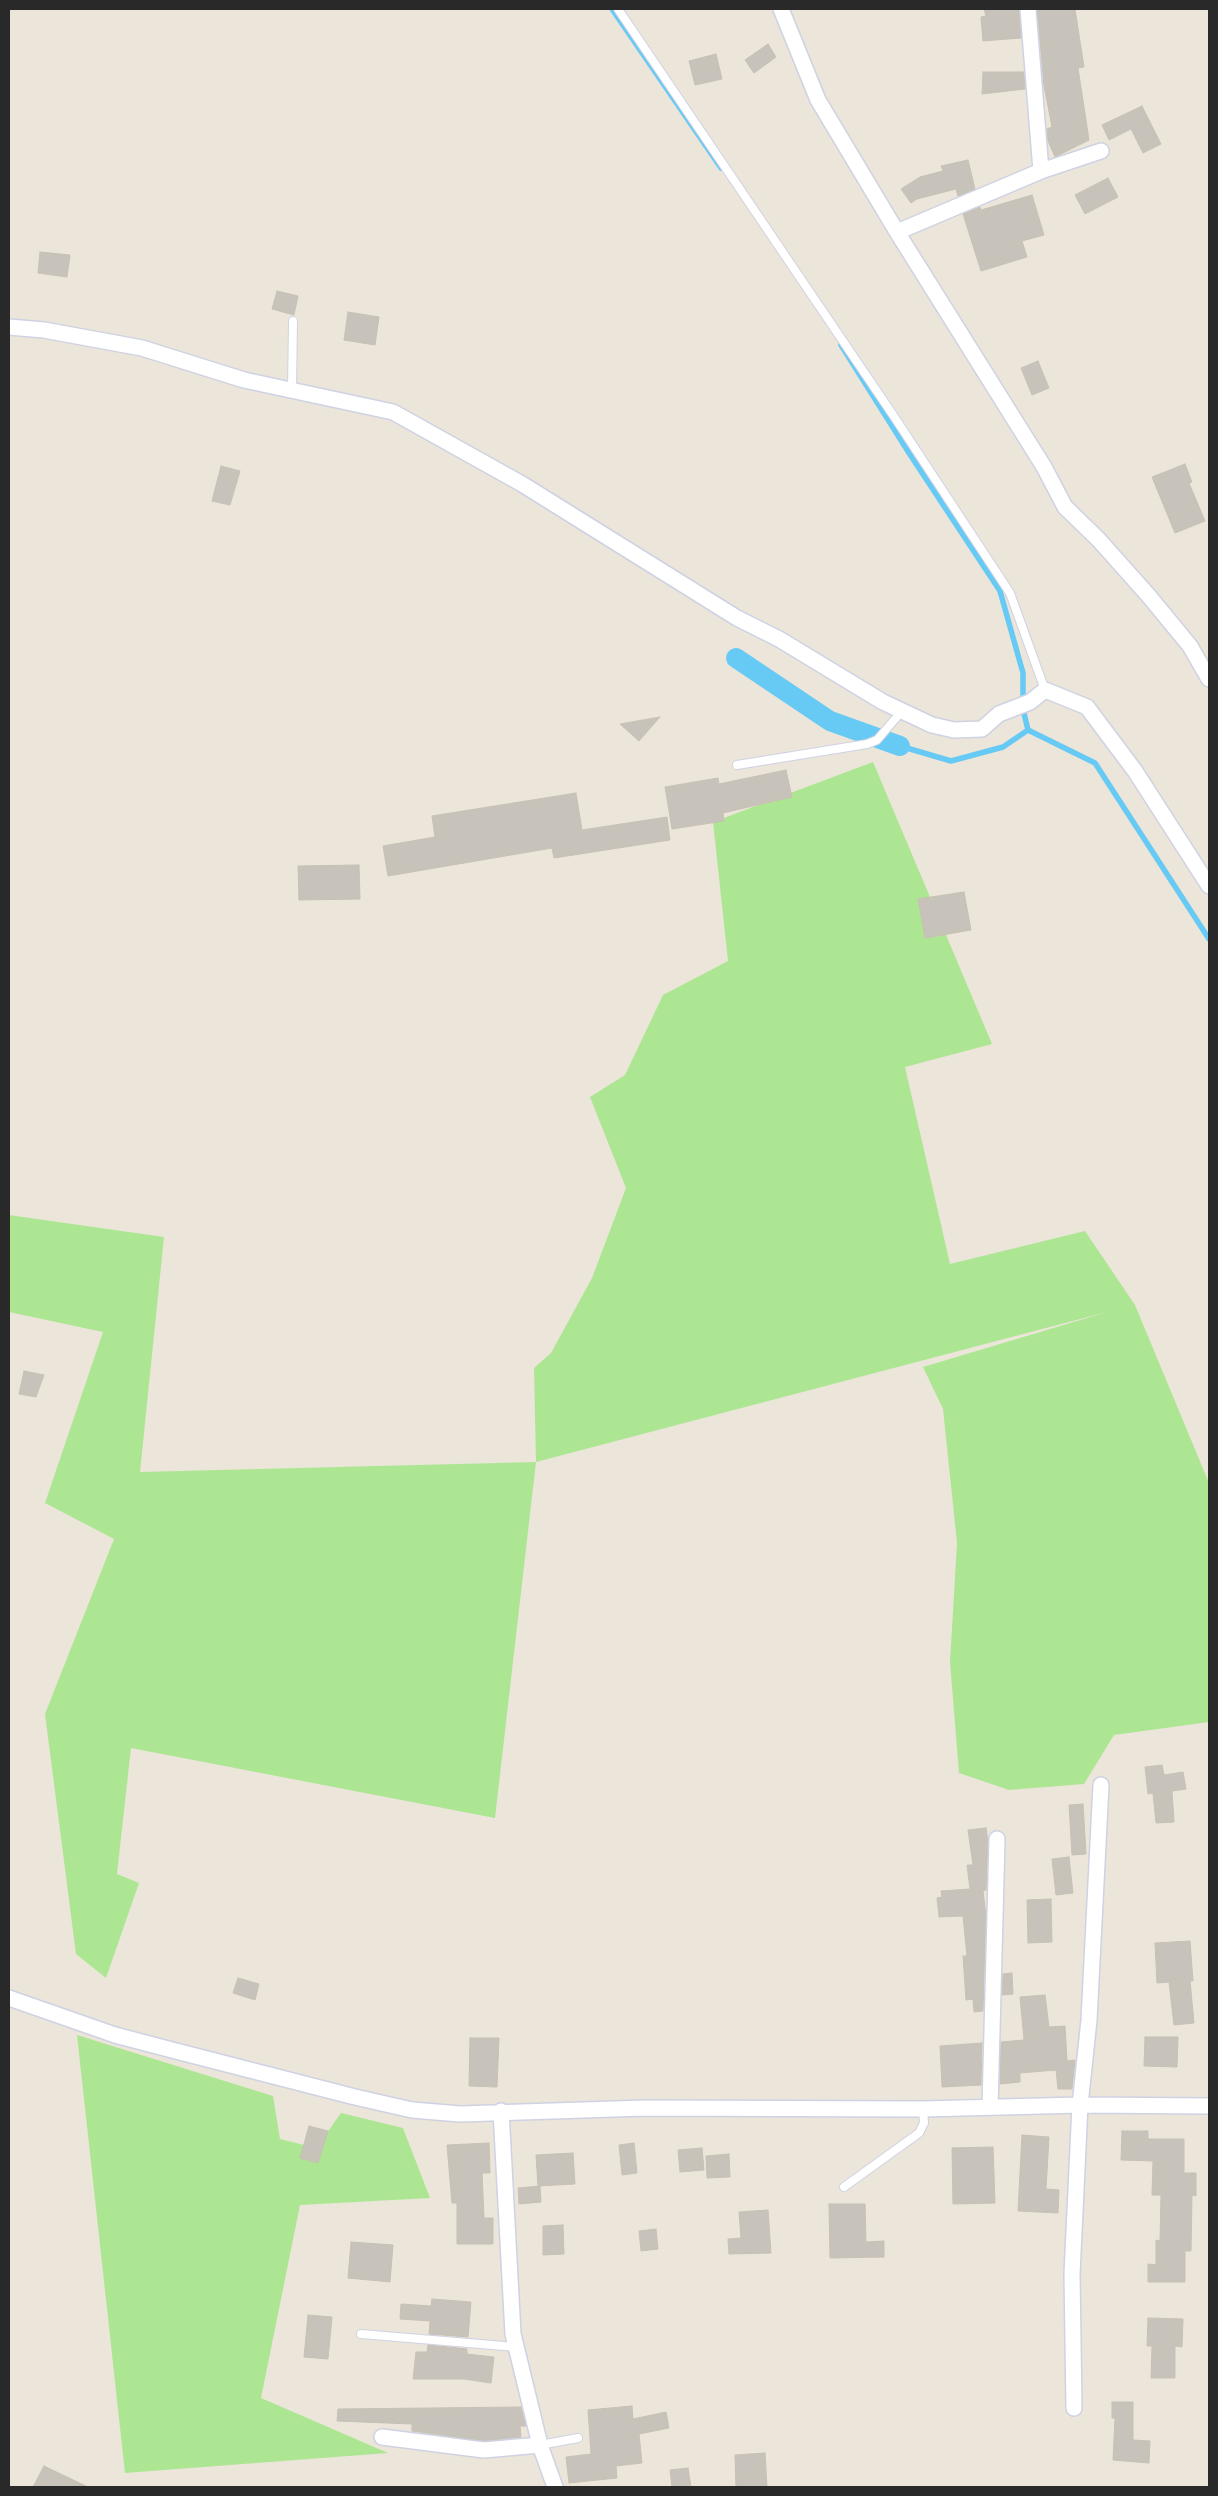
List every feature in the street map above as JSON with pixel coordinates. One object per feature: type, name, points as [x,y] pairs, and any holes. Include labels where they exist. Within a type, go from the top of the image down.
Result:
[{"type":"street","points":[[781,9],[818,100],[897,232],[1044,467],[1065,507],[1098,539],[1148,595],[1190,646],[1209,680]]},
{"type":"street","points":[[1028,9],[1042,171]]},
{"type":"street","points":[[897,232],[1042,171],[1101,151]]},
{"type":"street","points":[[9,327],[44,330],[142,348],[244,380],[393,412],[522,484],[737,618],[779,639],[900,715],[954,730],[982,729],[999,714],[1030,702],[1045,690],[1087,707],[1135,771],[1209,886]]},
{"type":"street","points":[[1074,2408],[1072,2274],[1080,2105],[1088,2020],[1101,1785]]},
{"type":"street","points":[[990,2107],[997,1839]]},
{"type":"street","points":[[9,1998],[115,2036],[355,2097],[422,2110],[460,2114],[645,2108],[923,2109],[1080,2105],[1209,2106]]},
{"type":"street","points":[[501,2112],[509,2296],[516,2347],[540,2445],[554,2487]]},
{"type":"street","points":[[382,2437],[484,2450],[540,2445]]},
{"type":"lane","points":[[618,9],[893,415],[1010,593],[1045,690]]},
{"type":"lane","points":[[292,389],[293,321]]},
{"type":"lane","points":[[737,765],[867,744],[877,740],[900,715]]},
{"type":"lane","points":[[844,2187],[919,2133],[924,2123],[923,2109]]},
{"type":"lane","points":[[361,2334],[516,2347]]},
{"type":"lane","points":[[540,2445],[578,2438]]},
{"type":"green space","points":[[873,762],[992,1044],[905,1067],[950,1264],[1085,1231],[1135,1305],[1209,1483],[1209,1722],[1114,1735],[1084,1784],[1009,1790],[959,1773],[950,1662],[957,1543],[943,1409],[923,1367],[1107,1312],[536,1462],[534,1368],[551,1353],[592,1278],[626,1188],[590,1097],[625,1075],[663,995],[728,961],[713,822]]},
{"type":"green space","points":[[9,1215],[164,1237],[140,1472],[536,1462],[495,1818],[131,1748],[117,1874],[139,1883],[106,1978],[76,1954],[45,1714],[114,1539],[45,1503],[103,1332],[9,1312]]},
{"type":"green space","points":[[77,2035],[273,2096],[280,2139],[316,2148],[341,2113],[403,2128],[430,2198],[300,2205],[261,2398],[388,2453],[125,2473]]},
{"type":"building","points":[[984,9],[1019,9],[1021,38],[983,41],[981,17],[986,16]]},
{"type":"building","points":[[1037,9],[1075,9],[1084,67],[1078,68],[1089,140],[1055,157],[1048,141],[1047,129],[1052,127],[1044,86]]},
{"type":"building","points":[[768,44],[776,57],[754,73],[745,60]]},
{"type":"building","points":[[716,54],[722,79],[695,85],[689,61]]},
{"type":"building","points":[[983,72],[1024,72],[1025,89],[982,94]]},
{"type":"building","points":[[1142,106],[1161,144],[1143,153],[1131,129],[1109,140],[1102,125]]},
{"type":"building","points":[[968,160],[975,189],[958,196],[956,189],[917,199],[911,203],[901,189],[920,177],[943,171],[941,166]]},
{"type":"building","points":[[1108,178],[1118,197],[1085,214],[1075,195]]},
{"type":"building","points":[[1032,195],[1044,235],[1022,241],[1027,257],[981,271],[963,214],[980,207],[981,210]]},
{"type":"building","points":[[40,252],[70,255],[67,277],[38,273]]},
{"type":"building","points":[[277,291],[298,296],[294,315],[272,309]]},
{"type":"building","points":[[348,312],[379,317],[375,345],[344,340]]},
{"type":"building","points":[[1038,361],[1049,388],[1032,395],[1021,368]]},
{"type":"building","points":[[1185,464],[1192,482],[1189,483],[1205,521],[1175,533],[1152,477]]},
{"type":"building","points":[[221,466],[240,471],[230,505],[212,501]]},
{"type":"building","points":[[660,717],[639,741],[620,724]]},
{"type":"building","points":[[786,770],[792,797],[723,813],[724,821],[672,829],[665,787],[718,778],[719,784]]},
{"type":"building","points":[[576,793],[582,830],[667,817],[670,840],[554,858],[552,848],[388,876],[383,846],[435,837],[432,816]]},
{"type":"building","points":[[359,865],[360,899],[299,900],[298,866]]},
{"type":"building","points":[[964,892],[971,930],[925,938],[918,899]]},
{"type":"building","points":[[24,1371],[44,1375],[36,1397],[19,1394]]},
{"type":"building","points":[[1162,1765],[1164,1775],[1183,1772],[1186,1789],[1172,1791],[1174,1822],[1156,1823],[1153,1793],[1148,1794],[1145,1767]]},
{"type":"building","points":[[1083,1804],[1086,1854],[1072,1855],[1069,1805]]},
{"type":"building","points":[[986,1828],[988,1842],[986,1890],[983,1891],[986,1916],[983,2011],[974,2012],[973,1999],[966,2000],[963,1956],[967,1956],[963,1916],[939,1917],[937,1898],[942,1897],[941,1891],[970,1889],[967,1865],[973,1865],[968,1830]]},
{"type":"building","points":[[1069,1857],[1073,1893],[1056,1895],[1052,1859]]},
{"type":"building","points":[[1051,1899],[1052,1942],[1028,1943],[1027,1900]]},
{"type":"building","points":[[1190,1941],[1193,1981],[1190,1981],[1194,2023],[1174,2025],[1169,1982],[1157,1983],[1155,1943]]},
{"type":"building","points":[[1012,1973],[1013,1994],[1002,1995],[1003,1974]]},
{"type":"building","points":[[238,1978],[259,1984],[255,2000],[233,1993]]},
{"type":"building","points":[[1045,1995],[1049,2027],[1065,2026],[1067,2061],[1075,2060],[1072,2089],[1058,2089],[1056,2070],[1020,2073],[1020,2082],[1000,2084],[1001,2042],[1024,2040],[1020,1997]]},
{"type":"building","points":[[1145,2037],[1178,2037],[1177,2067],[1144,2066]]},
{"type":"building","points":[[470,2038],[499,2038],[497,2087],[469,2086]]},
{"type":"building","points":[[982,2043],[981,2085],[942,2087],[940,2046]]},
{"type":"building","points":[[309,2126],[328,2131],[318,2163],[300,2158]]},
{"type":"building","points":[[1122,2131],[1148,2131],[1148,2139],[1184,2139],[1184,2173],[1196,2173],[1196,2196],[1192,2195],[1191,2251],[1185,2251],[1185,2282],[1148,2282],[1148,2264],[1156,2265],[1156,2240],[1160,2241],[1161,2195],[1152,2195],[1153,2161],[1121,2160]]},
{"type":"building","points":[[1022,2135],[1049,2137],[1046,2189],[1059,2190],[1058,2213],[1018,2211]]},
{"type":"building","points":[[489,2143],[490,2173],[482,2173],[484,2218],[493,2218],[493,2244],[457,2244],[457,2203],[452,2203],[447,2145]]},
{"type":"building","points":[[634,2143],[637,2173],[622,2175],[619,2145]]},
{"type":"building","points":[[993,2147],[995,2203],[953,2204],[952,2148]]},
{"type":"building","points":[[702,2148],[704,2170],[680,2172],[678,2150]]},
{"type":"building","points":[[573,2153],[575,2184],[538,2186],[536,2155]]},
{"type":"building","points":[[729,2154],[730,2177],[707,2178],[706,2156]]},
{"type":"building","points":[[540,2186],[541,2202],[519,2204],[518,2188]]},
{"type":"building","points":[[829,2204],[865,2204],[866,2242],[884,2241],[884,2257],[830,2258]]},
{"type":"building","points":[[768,2210],[771,2253],[729,2254],[728,2239],[741,2238],[739,2212]]},
{"type":"building","points":[[563,2225],[564,2254],[543,2255],[543,2226]]},
{"type":"building","points":[[656,2229],[658,2249],[641,2251],[639,2231]]},
{"type":"building","points":[[351,2242],[393,2245],[390,2282],[348,2278]]},
{"type":"building","points":[[432,2299],[471,2302],[468,2337],[429,2334],[430,2321],[400,2319],[401,2304],[431,2306]]},
{"type":"building","points":[[308,2315],[332,2317],[328,2359],[304,2357]]},
{"type":"building","points":[[1148,2318],[1183,2319],[1182,2347],[1175,2346],[1175,2378],[1151,2378],[1152,2346],[1147,2346]]},
{"type":"building","points":[[428,2345],[467,2349],[467,2354],[494,2357],[491,2383],[464,2379],[413,2379],[416,2352],[427,2352]]},
{"type":"building","points":[[1112,2402],[1133,2402],[1133,2440],[1150,2441],[1149,2463],[1113,2460],[1115,2418],[1112,2418]]},
{"type":"building","points":[[632,2406],[633,2419],[666,2412],[669,2428],[639,2434],[642,2463],[616,2466],[617,2478],[569,2483],[566,2457],[591,2454],[588,2410]]},
{"type":"building","points":[[521,2407],[526,2426],[520,2426],[521,2437],[484,2441],[412,2431],[412,2424],[337,2421],[338,2409]]},
{"type":"building","points":[[765,2453],[767,2487],[736,2487],[735,2455]]},
{"type":"building","points":[[44,2466],[88,2487],[33,2487]]},
{"type":"building","points":[[688,2468],[691,2487],[672,2487],[670,2470]]},
{"type":"waterway","points":[[612,9],[721,168]]},
{"type":"waterway","points":[[841,345],[909,453],[1000,591],[1023,673],[1023,709],[1028,730]]},
{"type":"waterway","points":[[736,658],[830,721],[900,746]]},
{"type":"waterway","points":[[900,746],[951,761],[1003,747],[1028,730],[1095,763],[1209,939]]}]
